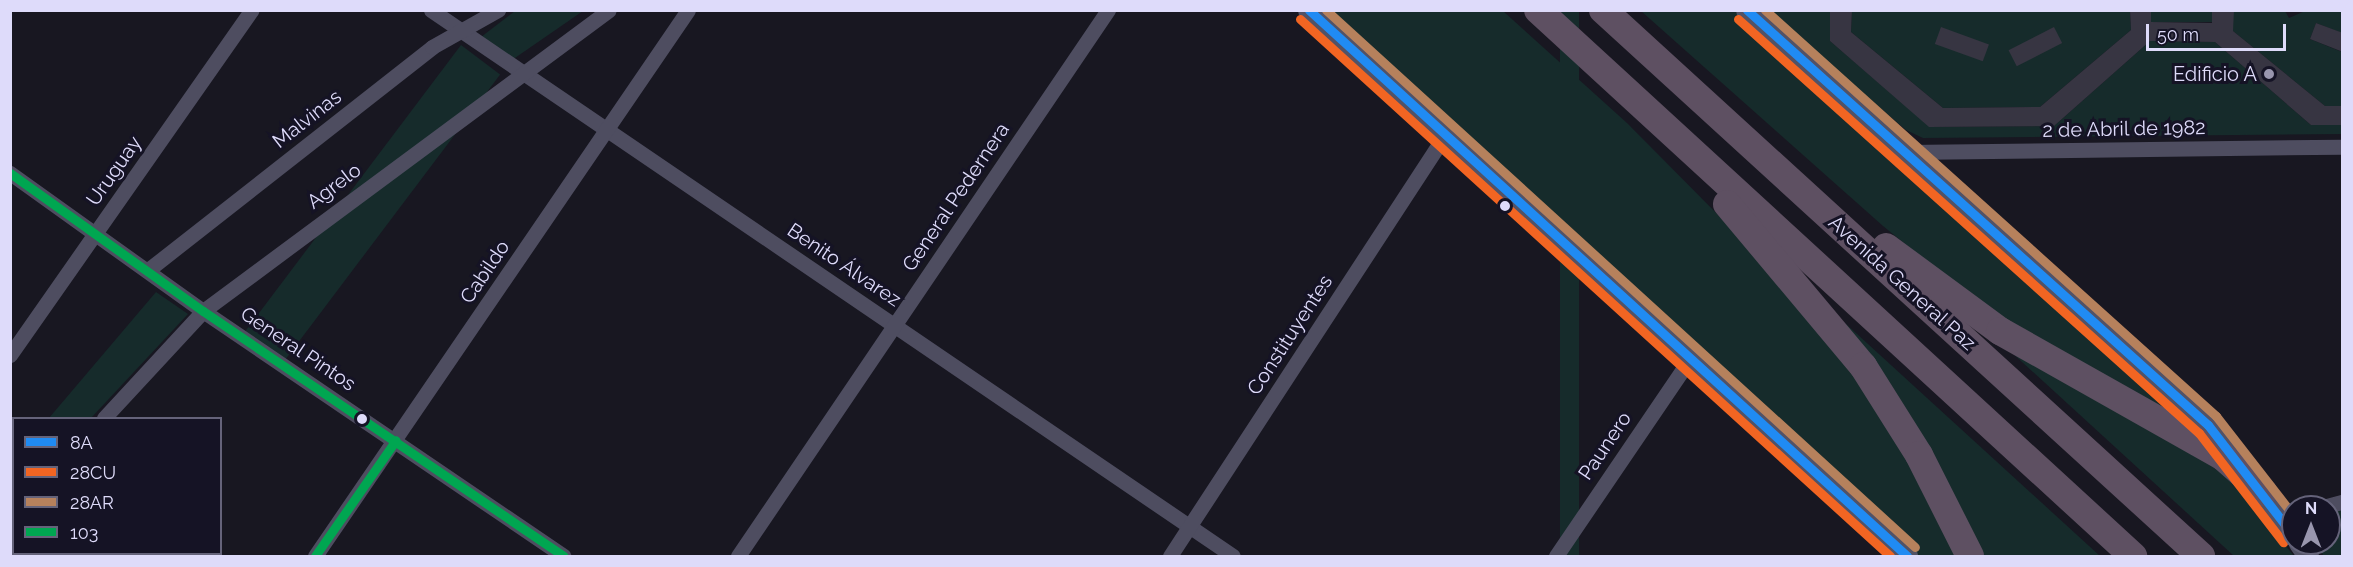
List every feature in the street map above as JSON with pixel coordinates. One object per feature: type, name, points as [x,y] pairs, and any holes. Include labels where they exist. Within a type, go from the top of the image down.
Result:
[{"type":"highway","points":[[1538,10],[2133,556]]},
{"type":"highway","name":"Avenida General Paz","points":[[1603,10],[2201,556]]},
{"type":"highway","points":[[1665,128],[1863,366],[1919,455],[1970,556]]},
{"type":"highway","points":[[1762,155],[2000,331],[2222,456],[2263,492]]},
{"type":"street","name":"Uruguay","points":[[10,355],[252,10]]},
{"type":"street","name":"Benito Álvarez","points":[[431,10],[520,73],[896,324],[1233,556]]},
{"type":"street","name":"Malvinas","points":[[148,270],[432,47],[462,33],[498,10]]},
{"type":"street","name":"Agrelo","points":[[105,417],[153,361],[203,311],[520,73],[609,10]]},
{"type":"street","name":"Cabildo","points":[[315,556],[688,10]]},
{"type":"street","name":"General Pedernera","points":[[738,556],[1108,10]]},
{"type":"street","points":[[1308,10],[1898,553]]},
{"type":"street","points":[[1746,10],[2208,425],[2263,492],[2281,510]]},
{"type":"street","name":"Constituyentes","points":[[1170,556],[1445,135]]},
{"type":"street","name":"2 de Abril de 1982","points":[[1906,152],[2343,147]]},
{"type":"street","name":"General Pintos","points":[[10,173],[203,311],[564,556]]},
{"type":"street","name":"Paunero","points":[[1556,556],[1689,360]]},
{"type":"green space","points":[[515,11],[583,11],[512,60],[481,37]]},
{"type":"green space","points":[[1327,11],[1503,11],[1627,123],[1740,237],[1829,340],[1918,472],[1959,556],[1918,556]]},
{"type":"green space","points":[[1560,11],[1579,11],[1579,556],[1560,556]]},
{"type":"green space","points":[[1641,11],[1735,11],[2182,419],[2082,370],[1967,294],[1883,226]]},
{"type":"green space","points":[[1767,11],[1830,11],[1830,41],[1930,127],[2054,126],[2150,41],[2215,42],[2311,125],[2342,125],[2342,134],[1923,138],[1906,130]]},
{"type":"green space","points":[[1852,11],[2130,11],[2131,30],[2040,107],[1943,108],[1851,32]]},
{"type":"green space","points":[[2151,11],[2212,11],[2212,22],[2151,22]]},
{"type":"green space","points":[[2233,11],[2285,11],[2289,18],[2305,11],[2342,11],[2342,33],[2316,23],[2310,39],[2342,52],[2342,106],[2325,106],[2233,31]]},
{"type":"green space","points":[[461,45],[500,74],[277,370],[238,340]]},
{"type":"green space","points":[[156,292],[188,314],[92,417],[50,417]]},
{"type":"green space","points":[[1845,323],[2100,556],[1981,556]]},
{"type":"green space","points":[[1997,339],[2173,436],[2231,480],[2281,540],[2281,555],[2294,556],[2234,556]]},
{"type":"green space","points":[[2341,510],[2342,556],[2324,556],[2341,555]]},
{"type":"building","name":"Edificio A","points":[[1830,10],[1852,10],[1851,32],[1943,108],[2040,107],[2131,30],[2130,10],[2151,10],[2151,22],[2212,23],[2212,10],[2234,10],[2233,31],[2325,106],[2343,106],[2343,125],[2311,125],[2215,42],[2150,41],[2054,126],[1929,127],[1830,41]]},
{"type":"building","points":[[2316,23],[2343,33],[2343,52],[2310,39]]},
{"type":"building","points":[[1941,27],[1989,44],[1983,61],[1935,44]]},
{"type":"building","points":[[2054,27],[2062,43],[2017,66],[2009,50]]},
{"type":"transit line","name":"8A","points":[[1309,10],[1907,556]]},
{"type":"transit line","name":"28AR","points":[[1326,10],[1915,547]]},
{"type":"transit line","name":"8A","points":[[1747,10],[2208,425],[2281,519]]},
{"type":"transit line","name":"28AR","points":[[1765,10],[2216,416],[2281,500]]},
{"type":"transit line","name":"28CU","points":[[1300,19],[1890,556]]},
{"type":"transit line","name":"28CU","points":[[1738,19],[2199,433],[2281,539]]},
{"type":"transit line","name":"103","points":[[10,173],[203,311],[564,556]]},
{"type":"transit line","name":"103","points":[[315,556],[396,440]]},
{"type":"place","name":"Edificio A","points":[[2269,74]]}]
